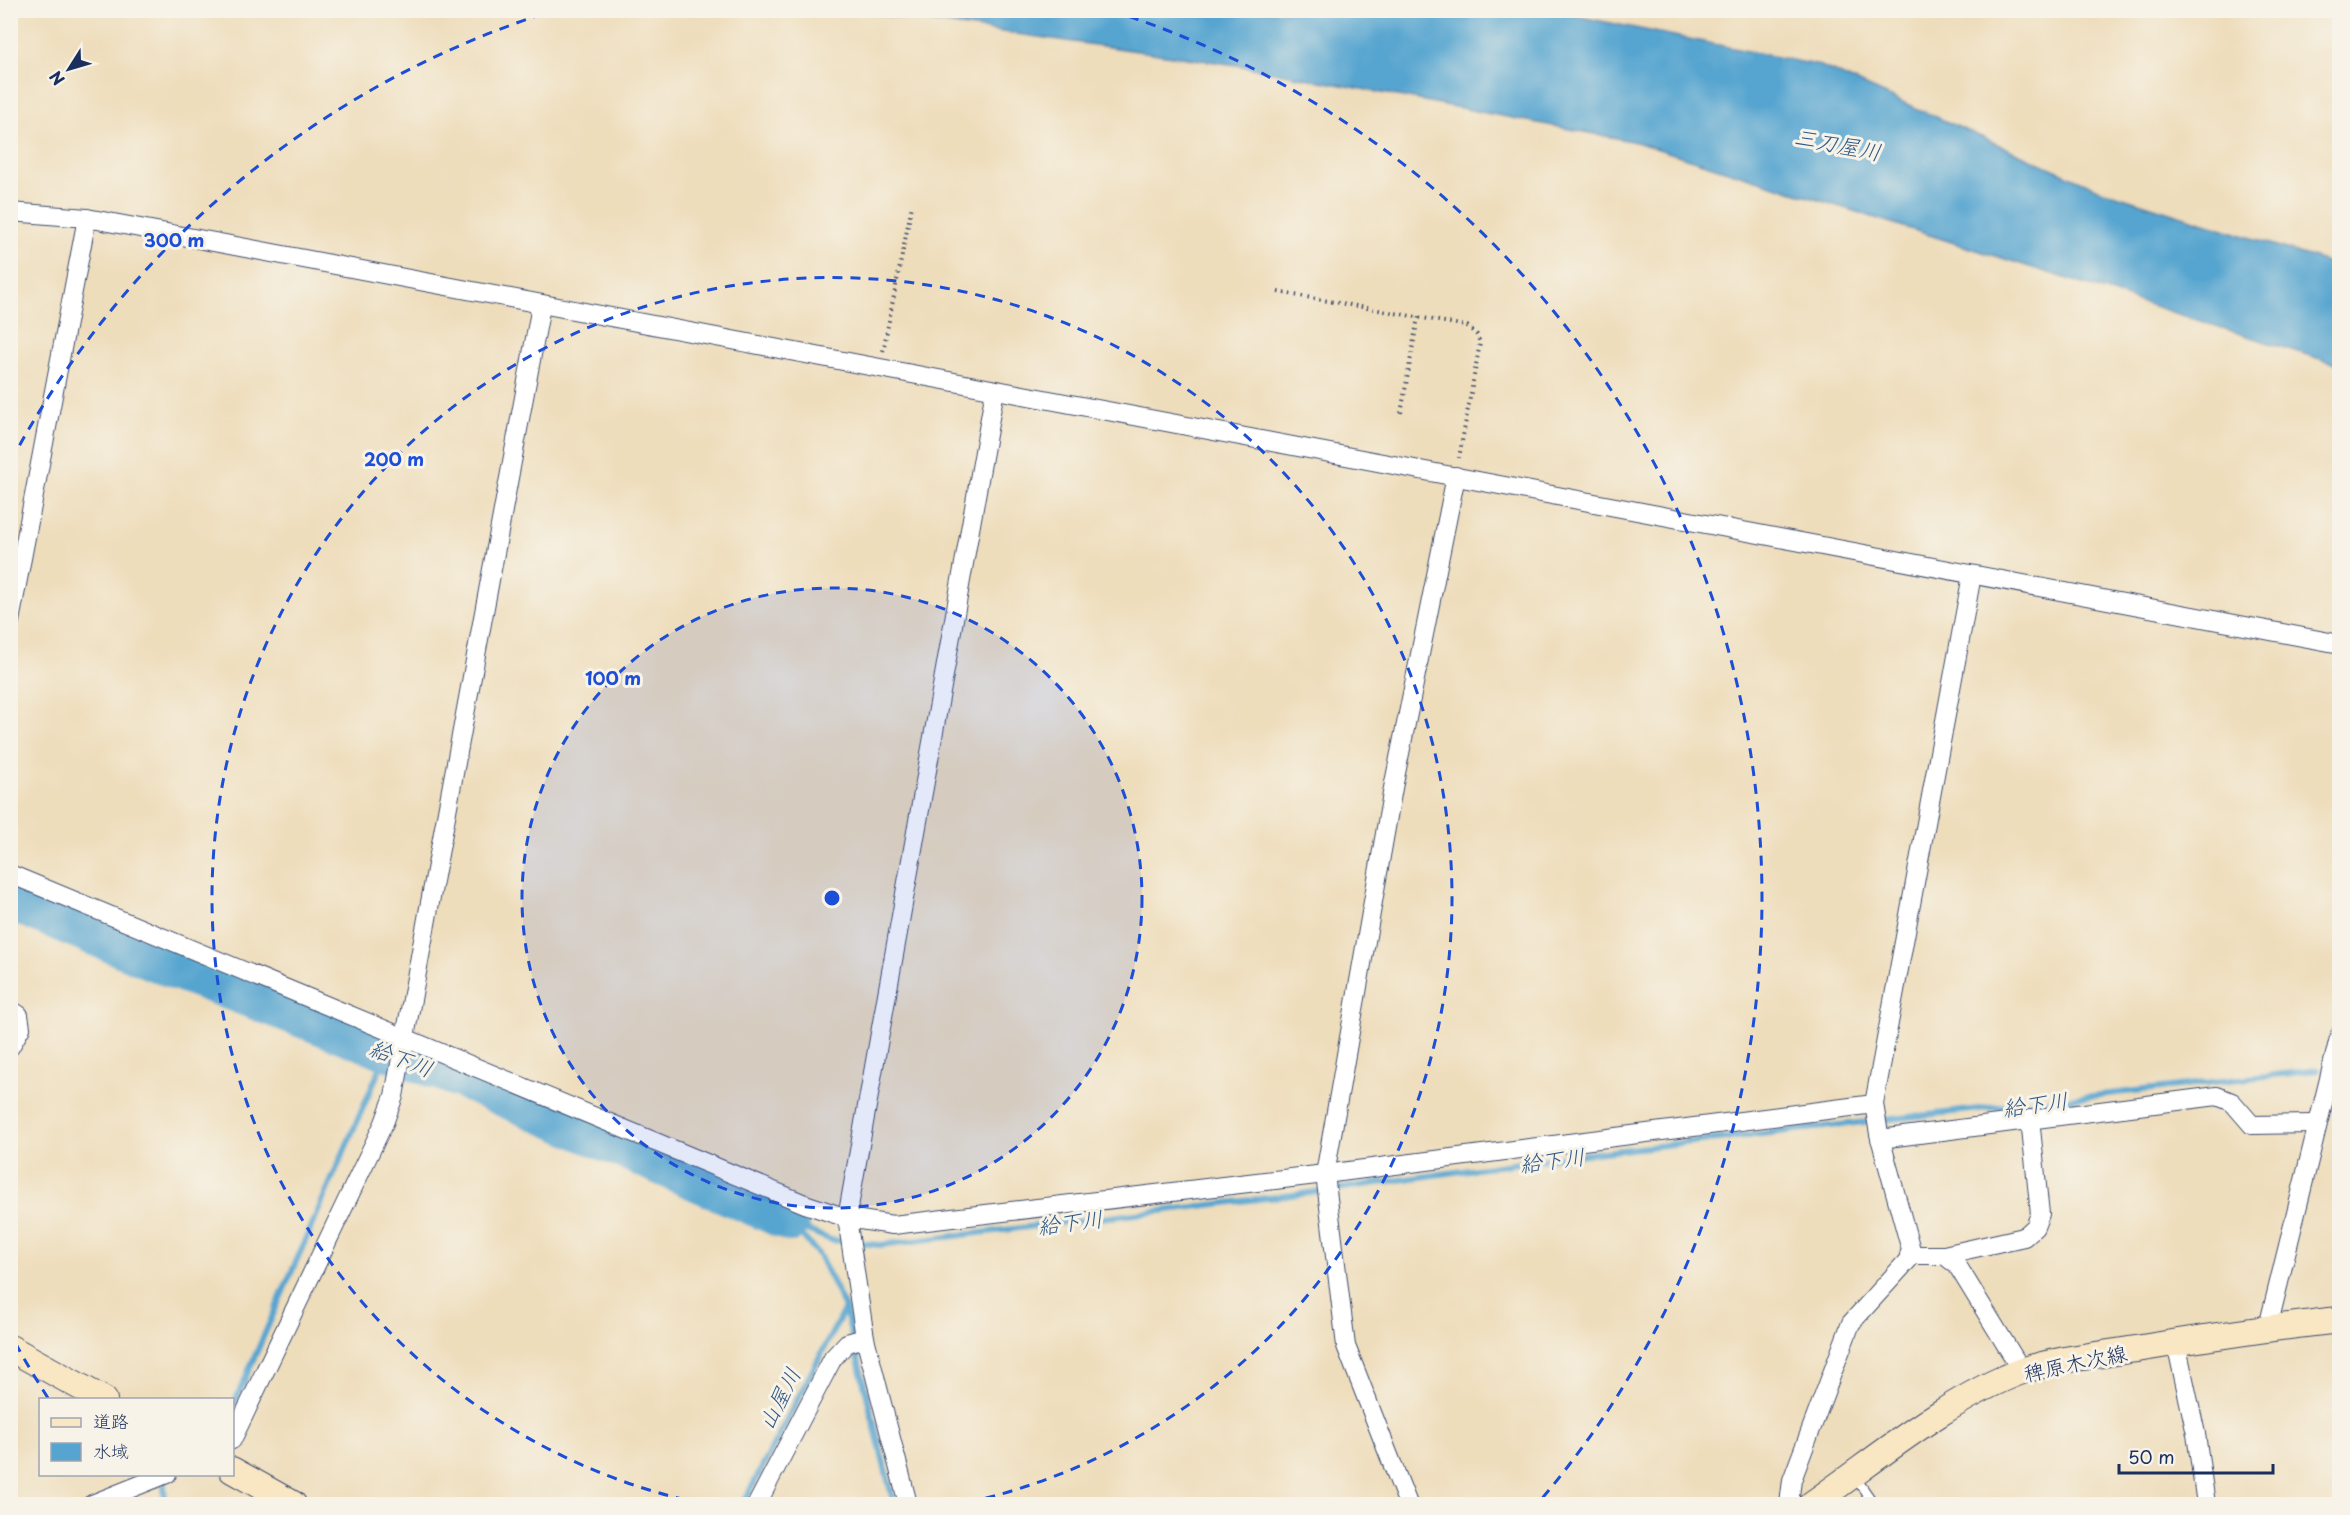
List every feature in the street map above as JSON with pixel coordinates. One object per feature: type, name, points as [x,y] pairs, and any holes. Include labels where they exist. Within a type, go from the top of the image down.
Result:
[{"type":"main road","name":"稗原木次線","points":[[1812,1504],[1941,1413],[1974,1393],[2022,1371],[2060,1361],[2268,1328],[2340,1320]]},
{"type":"main road","points":[[10,1348],[100,1398]]},
{"type":"main road","points":[[234,1471],[293,1504]]},
{"type":"street","points":[[10,212],[87,218],[541,306],[1456,476],[2340,644]]},
{"type":"street","points":[[10,621],[87,218]]},
{"type":"street","points":[[234,1436],[384,1123],[399,1076],[541,306]]},
{"type":"street","points":[[908,1504],[857,1340],[853,1257],[848,1223],[995,390]]},
{"type":"street","points":[[1408,1504],[1346,1346],[1326,1185],[1393,788],[1456,476]]},
{"type":"street","points":[[1789,1504],[1792,1480],[1851,1323],[1910,1255],[1911,1250],[1879,1136],[1875,1109],[1972,575]]},
{"type":"street","points":[[10,874],[404,1041],[848,1223],[892,1225],[1326,1185],[1875,1109]]},
{"type":"street","points":[[10,1009],[19,1016],[21,1028],[10,1047]]},
{"type":"street","points":[[2268,1328],[2318,1124],[2334,1084],[2340,1034]]},
{"type":"street","points":[[1879,1136],[2217,1096],[2232,1102],[2252,1125],[2318,1124]]},
{"type":"street","points":[[1910,1255],[1944,1255],[2024,1237],[2035,1227],[2040,1214],[2030,1119]]},
{"type":"street","points":[[1944,1255],[1957,1265],[2022,1371]]},
{"type":"street","points":[[758,1504],[833,1358],[857,1340]]},
{"type":"street","points":[[2176,1343],[2196,1434],[2206,1504]]},
{"type":"street","points":[[92,1504],[162,1476]]},
{"type":"lane","points":[[1853,1475],[1874,1504]]},
{"type":"path","points":[[880,368],[912,205]]},
{"type":"path","points":[[1278,292],[1467,326],[1473,330],[1479,339],[1456,476]]},
{"type":"path","points":[[1401,413],[1418,317]]},
{"type":"water","name":"三刀屋川","points":[[854,11],[1552,11],[1821,66],[2101,190],[2339,266],[2339,365],[1636,142],[1237,65]]},
{"type":"waterway","name":"給下川","points":[[10,902],[176,971],[467,1082],[790,1223]]},
{"type":"waterway","points":[[234,1404],[388,1050]]},
{"type":"waterway","name":"給下川","points":[[790,1223],[831,1240],[880,1245],[1308,1193],[1561,1157],[2318,1070]]},
{"type":"waterway","name":"給下川","points":[[793,1225],[819,1255],[845,1308],[894,1504]]},
{"type":"waterway","name":"山屋川","points":[[743,1504],[845,1308]]},
{"type":"waterway","points":[[164,1485],[165,1504]]}]
